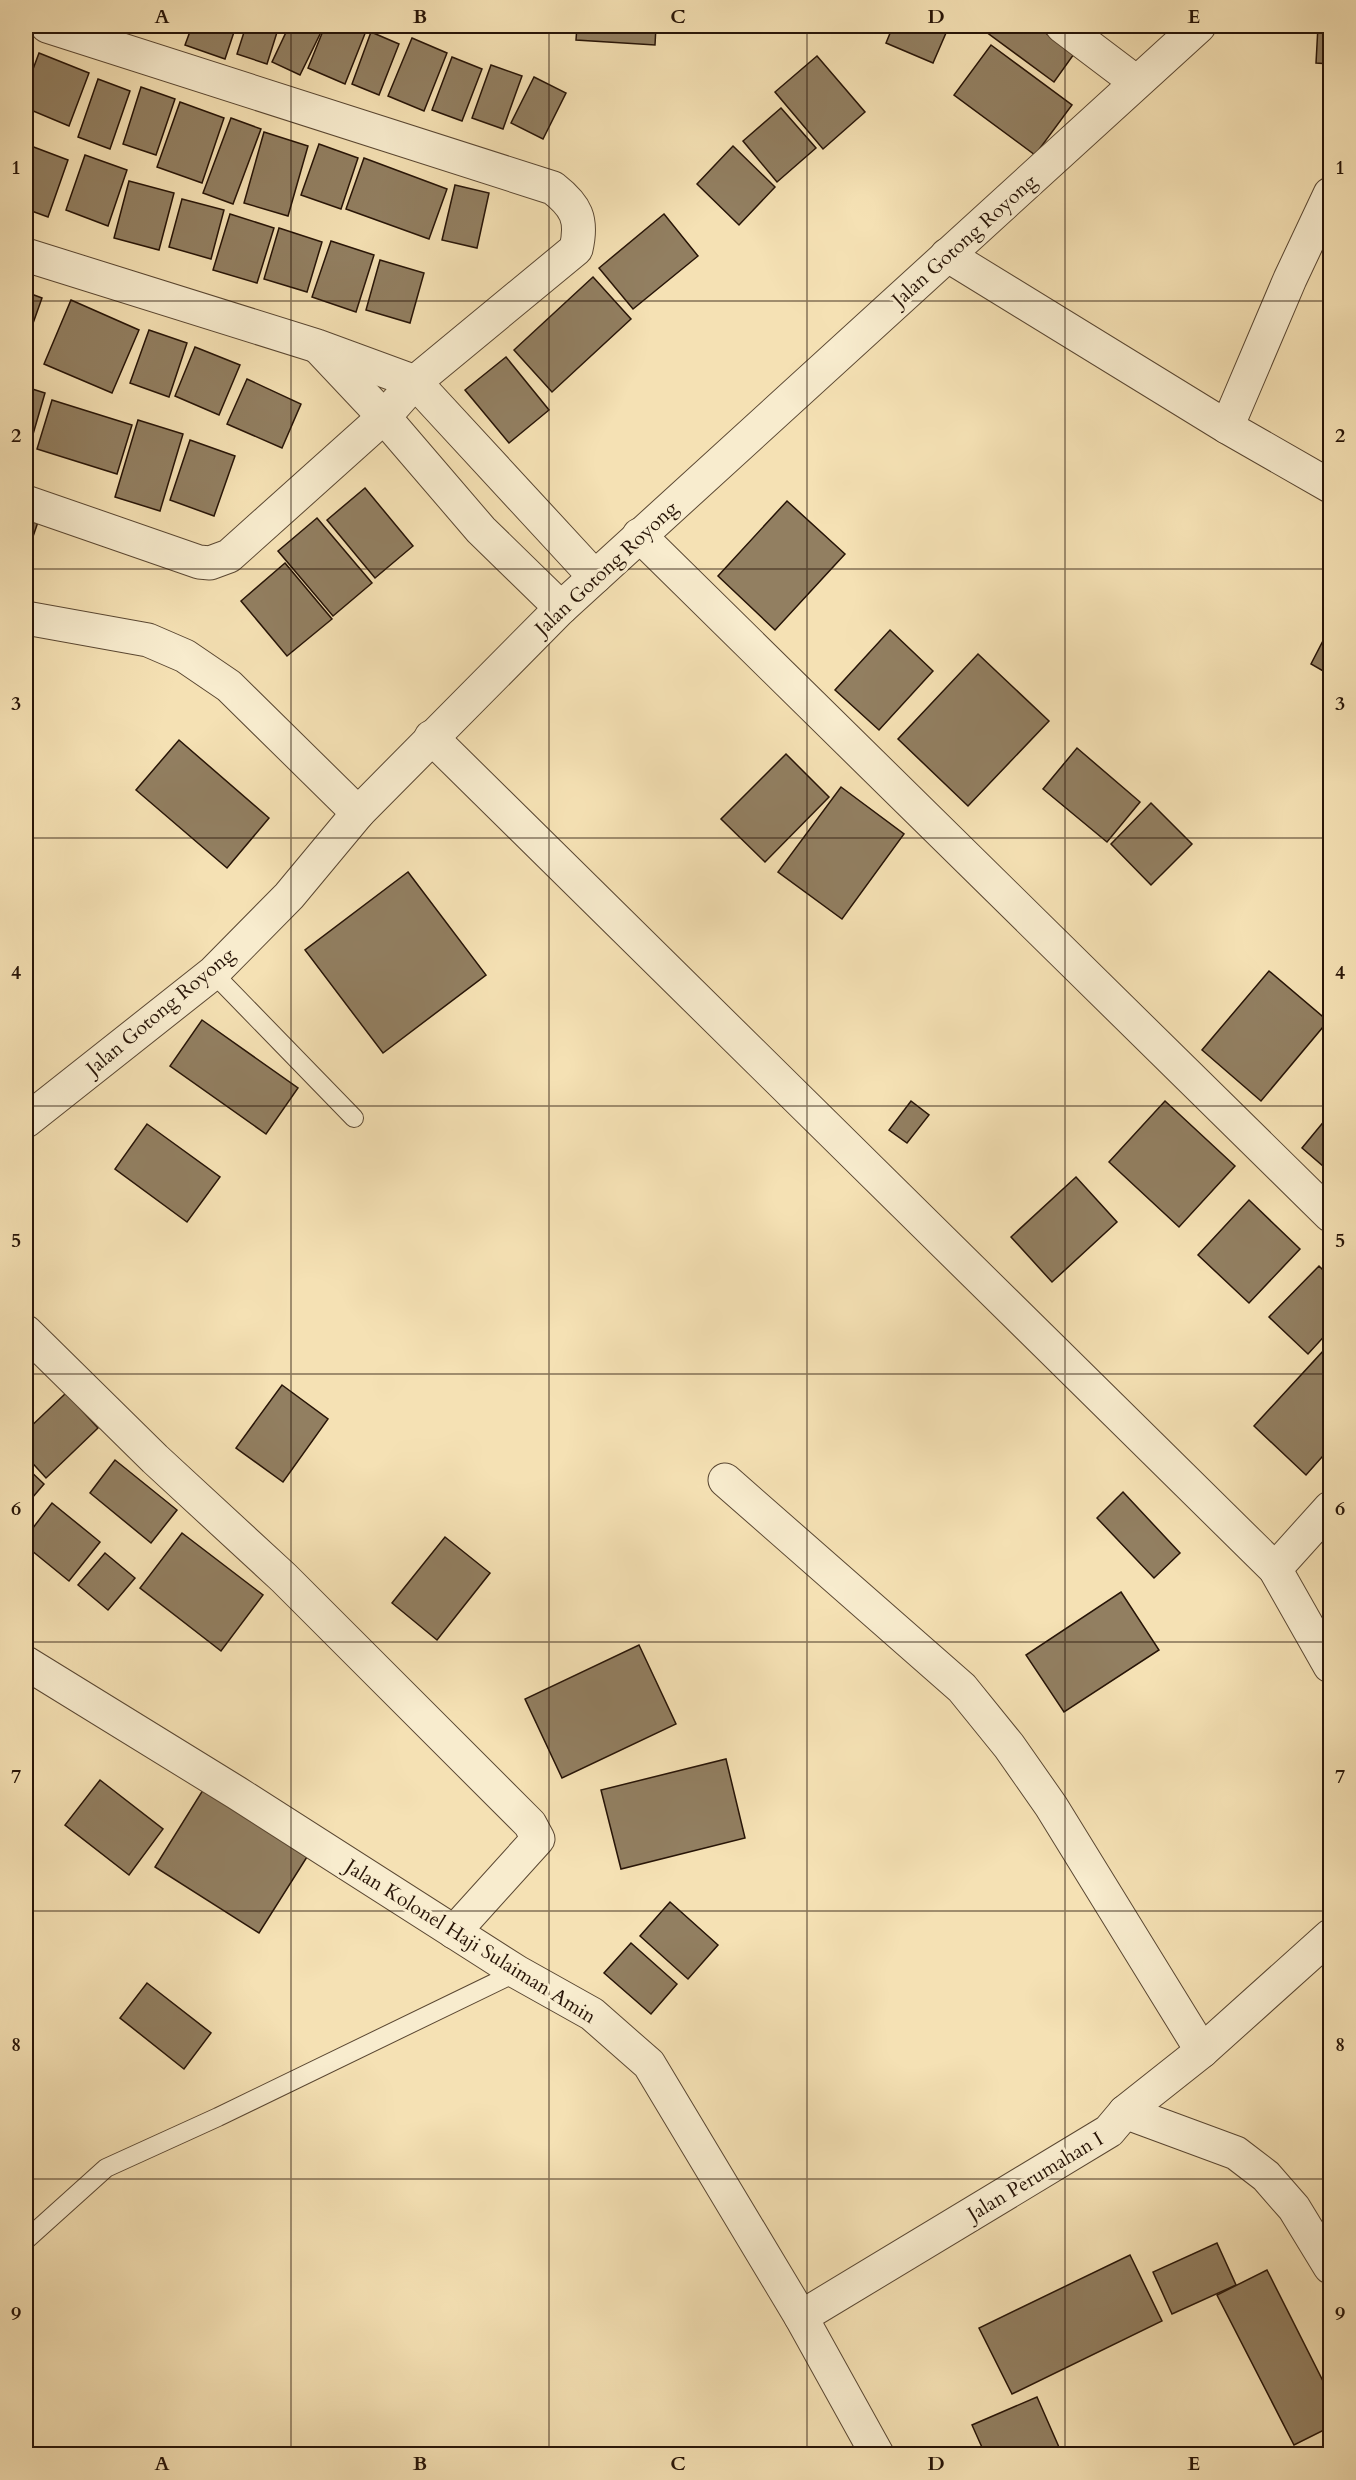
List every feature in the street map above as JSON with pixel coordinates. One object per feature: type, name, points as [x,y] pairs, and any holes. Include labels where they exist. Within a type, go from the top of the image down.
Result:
[{"type":"street","points":[[26,502],[199,562],[210,563],[229,556],[384,417],[415,382],[576,249],[579,220],[569,201],[553,188],[47,26]]},
{"type":"street","points":[[1062,26],[1136,82]]},
{"type":"street","name":"Jalan Gotong Royong","points":[[26,1121],[213,973],[289,896],[357,813],[561,608],[1199,26]]},
{"type":"street","points":[[1227,427],[1290,279],[1330,194]]},
{"type":"street","points":[[26,255],[317,346],[415,382],[595,577]]},
{"type":"street","points":[[947,255],[1227,427],[1330,486]]},
{"type":"street","points":[[317,346],[384,417],[481,530],[561,608]]},
{"type":"street","points":[[639,535],[1330,1215]]},
{"type":"street","points":[[26,618],[148,640],[185,656],[229,686],[357,813]]},
{"type":"street","points":[[431,737],[1275,1569],[1330,1666]]},
{"type":"street","points":[[26,1332],[155,1460],[284,1578],[530,1824],[538,1839],[454,1932]]},
{"type":"street","points":[[725,1480],[962,1688],[1009,1746],[1051,1806],[1202,2052]]},
{"type":"street","points":[[1275,1569],[1330,1508]]},
{"type":"street","name":"Jalan Kolonel Haji Sulaiman Amin","points":[[26,1663],[247,1799],[517,1972],[592,2014],[648,2064],[801,2317],[877,2454]]},
{"type":"street","name":"Jalan Perumahan I","points":[[801,2317],[1109,2131],[1125,2112],[1202,2052],[1330,1936]]},
{"type":"street","points":[[1125,2112],[1236,2153],[1266,2176],[1294,2208],[1330,2267]]},
{"type":"lane","points":[[213,973],[354,1118]]},
{"type":"lane","points":[[26,2240],[106,2168],[218,2117],[517,1972]]},
{"type":"building","points":[[192,26],[236,26],[225,59],[185,45]]},
{"type":"building","points":[[246,26],[279,26],[267,64],[237,54]]},
{"type":"building","points":[[289,26],[324,26],[300,75],[272,62]]},
{"type":"building","points":[[325,26],[351,26],[366,31],[345,84],[308,68]]},
{"type":"building","points":[[577,26],[656,26],[655,45],[576,40]]},
{"type":"building","points":[[893,26],[949,26],[933,63],[886,43]]},
{"type":"building","points":[[978,26],[1036,26],[1074,54],[1054,82]]},
{"type":"building","points":[[1318,26],[1330,26],[1330,64],[1316,63]]},
{"type":"building","points":[[371,32],[399,44],[379,95],[352,84]]},
{"type":"building","points":[[412,38],[447,53],[424,111],[388,96]]},
{"type":"building","points":[[991,45],[1072,105],[1035,155],[954,95]]},
{"type":"building","points":[[39,53],[89,73],[69,126],[26,108],[26,88]]},
{"type":"building","points":[[817,56],[865,112],[823,149],[775,92]]},
{"type":"building","points":[[452,57],[482,69],[462,121],[432,110]]},
{"type":"building","points":[[491,65],[522,76],[503,129],[472,118]]},
{"type":"building","points":[[534,77],[566,93],[543,139],[511,123]]},
{"type":"building","points":[[98,79],[130,91],[110,149],[78,137]]},
{"type":"building","points":[[141,87],[175,99],[156,155],[123,144]]},
{"type":"building","points":[[180,102],[224,118],[202,183],[157,167]]},
{"type":"building","points":[[781,108],[816,148],[777,182],[743,141]]},
{"type":"building","points":[[231,118],[261,129],[233,204],[203,193]]},
{"type":"building","points":[[264,132],[308,146],[288,216],[244,203]]},
{"type":"building","points":[[319,144],[358,158],[341,209],[301,195]]},
{"type":"building","points":[[31,146],[68,160],[48,217],[26,209],[26,162]]},
{"type":"building","points":[[733,146],[775,187],[739,225],[697,184]]},
{"type":"building","points":[[85,155],[127,170],[108,226],[66,210]]},
{"type":"building","points":[[364,158],[447,189],[429,239],[346,209]]},
{"type":"building","points":[[129,181],[174,193],[159,250],[114,238]]},
{"type":"building","points":[[455,185],[489,193],[477,248],[442,240]]},
{"type":"building","points":[[182,199],[224,210],[211,259],[169,247]]},
{"type":"building","points":[[230,214],[274,228],[257,283],[213,270]]},
{"type":"building","points":[[664,214],[698,256],[633,309],[599,268]]},
{"type":"building","points":[[279,228],[322,242],[307,292],[264,279]]},
{"type":"building","points":[[331,241],[374,255],[356,312],[312,297]]},
{"type":"building","points":[[380,260],[424,273],[410,323],[366,310]]},
{"type":"building","points":[[593,277],[631,319],[552,392],[514,350]]},
{"type":"building","points":[[26,292],[42,298],[26,343]]},
{"type":"building","points":[[71,300],[139,330],[112,393],[44,364]]},
{"type":"building","points":[[149,330],[187,343],[169,397],[130,383]]},
{"type":"building","points":[[195,347],[240,365],[219,415],[175,396]]},
{"type":"building","points":[[506,357],[549,410],[509,443],[465,390]]},
{"type":"building","points":[[247,379],[301,404],[282,448],[227,424]]},
{"type":"building","points":[[26,387],[45,393],[29,448],[26,447]]},
{"type":"building","points":[[52,400],[132,425],[117,474],[37,449]]},
{"type":"building","points":[[138,420],[183,434],[160,511],[115,497]]},
{"type":"building","points":[[190,440],[235,456],[214,516],[170,500]]},
{"type":"building","points":[[365,488],[413,546],[375,578],[327,520]]},
{"type":"building","points":[[787,501],[845,554],[775,630],[718,576]]},
{"type":"building","points":[[26,517],[38,522],[26,557]]},
{"type":"building","points":[[317,518],[372,583],[333,616],[278,551]]},
{"type":"building","points":[[285,563],[332,619],[287,656],[241,601]]},
{"type":"building","points":[[890,630],[933,671],[879,730],[835,690]]},
{"type":"building","points":[[1327,633],[1330,635],[1330,675],[1311,664]]},
{"type":"building","points":[[978,654],[1049,721],[968,806],[898,739]]},
{"type":"building","points":[[179,740],[269,818],[227,868],[136,790]]},
{"type":"building","points":[[1077,748],[1140,802],[1107,842],[1043,789]]},
{"type":"building","points":[[786,754],[829,797],[765,862],[721,819]]},
{"type":"building","points":[[841,787],[904,834],[842,919],[778,872]]},
{"type":"building","points":[[1151,803],[1192,844],[1151,885],[1111,844]]},
{"type":"building","points":[[408,872],[486,975],[383,1053],[305,950]]},
{"type":"building","points":[[1269,971],[1328,1021],[1261,1101],[1202,1050]]},
{"type":"building","points":[[202,1020],[298,1088],[266,1134],[170,1066]]},
{"type":"building","points":[[911,1101],[929,1115],[907,1143],[889,1130]]},
{"type":"building","points":[[1165,1101],[1235,1166],[1179,1227],[1109,1162]]},
{"type":"building","points":[[1330,1114],[1330,1172],[1302,1148]]},
{"type":"building","points":[[147,1124],[220,1177],[187,1222],[115,1169]]},
{"type":"building","points":[[1076,1177],[1117,1222],[1052,1282],[1011,1237]]},
{"type":"building","points":[[1249,1200],[1300,1249],[1249,1303],[1198,1255]]},
{"type":"building","points":[[1319,1266],[1330,1277],[1330,1330],[1308,1354],[1269,1317]]},
{"type":"building","points":[[1325,1349],[1330,1355],[1330,1448],[1306,1475],[1254,1426]]},
{"type":"building","points":[[282,1385],[328,1419],[283,1482],[236,1448]]},
{"type":"building","points":[[66,1393],[98,1428],[46,1478],[26,1456],[26,1431]]},
{"type":"building","points":[[115,1460],[177,1510],[151,1543],[90,1493]]},
{"type":"building","points":[[26,1467],[44,1484],[26,1505]]},
{"type":"building","points":[[1123,1492],[1180,1553],[1154,1578],[1097,1518]]},
{"type":"building","points":[[52,1503],[100,1542],[69,1581],[26,1546],[26,1537]]},
{"type":"building","points":[[182,1533],[263,1595],[221,1651],[140,1588]]},
{"type":"building","points":[[445,1537],[490,1573],[437,1640],[392,1603]]},
{"type":"building","points":[[105,1553],[135,1578],[108,1610],[78,1585]]},
{"type":"building","points":[[1121,1592],[1159,1650],[1064,1712],[1026,1655]]},
{"type":"building","points":[[639,1645],[676,1724],[562,1778],[525,1699]]},
{"type":"building","points":[[726,1759],[745,1838],[621,1869],[601,1790]]},
{"type":"building","points":[[100,1780],[163,1829],[129,1875],[65,1825]]},
{"type":"building","points":[[203,1790],[307,1857],[259,1933],[155,1867]]},
{"type":"building","points":[[670,1902],[718,1945],[688,1979],[640,1936]]},
{"type":"building","points":[[631,1943],[677,1984],[651,2014],[604,1973]]},
{"type":"building","points":[[147,1983],[211,2033],[184,2069],[120,2018]]},
{"type":"building","points":[[1217,2243],[1236,2285],[1172,2314],[1153,2272]]},
{"type":"building","points":[[1130,2255],[1162,2321],[1012,2394],[979,2328]]},
{"type":"building","points":[[1267,2270],[1330,2395],[1330,2427],[1294,2445],[1217,2295]]},
{"type":"building","points":[[1037,2397],[1062,2454],[985,2454],[972,2425]]}]
